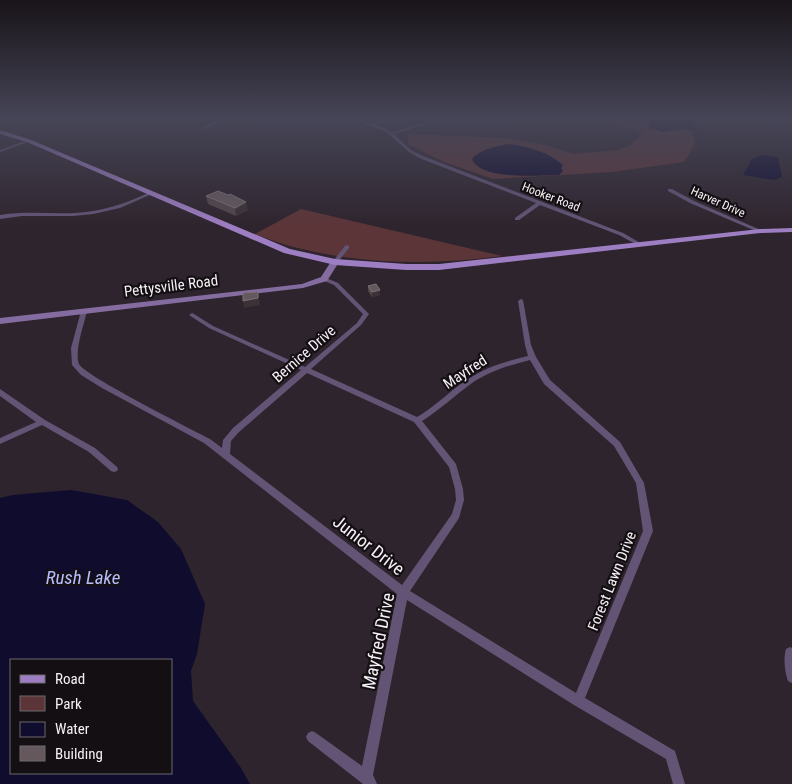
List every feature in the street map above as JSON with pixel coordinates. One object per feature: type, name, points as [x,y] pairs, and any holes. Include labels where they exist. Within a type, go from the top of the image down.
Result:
[{"type":"main road","points":[[58,154],[268,244],[309,257],[335,262],[439,268],[760,231],[792,230]]},
{"type":"main road","points":[[324,279],[335,262]]},
{"type":"main road","name":"Pettysville Road","points":[[0,321],[304,286],[324,279]]},
{"type":"street","name":"Hooker Road","points":[[415,154],[621,234],[641,245]]},
{"type":"street","name":"Harver Drive","points":[[670,190],[692,202],[760,231]]},
{"type":"street","points":[[0,217],[31,212],[90,213],[124,205],[150,194]]},
{"type":"street","points":[[517,219],[539,203]]},
{"type":"street","points":[[335,262],[347,247]]},
{"type":"street","name":"Bernice Drive","points":[[226,454],[227,440],[236,430],[359,324],[366,314],[336,284],[324,279]]},
{"type":"street","name":"Forest Lawn Drive","points":[[521,301],[528,345],[532,357],[547,382],[617,444],[640,483],[648,531],[578,701]]},
{"type":"street","name":"Junior Drive","points":[[84,311],[74,348],[76,365],[84,372],[105,386],[206,441],[226,454],[403,592],[578,701],[671,755],[679,784]]},
{"type":"street","points":[[192,315],[210,327],[417,420]]},
{"type":"street","name":"Mayfred","points":[[417,420],[430,413],[471,381],[503,364],[532,357]]},
{"type":"street","points":[[0,392],[42,422],[92,450],[114,469]]},
{"type":"street","name":"Mayfred Drive","points":[[368,780],[403,592],[456,515],[460,500],[453,466],[417,420]]},
{"type":"street","points":[[0,441],[42,422]]},
{"type":"street","points":[[790,653],[792,677]]},
{"type":"street","points":[[312,737],[368,780]]},
{"type":"green space","points":[[427,154],[572,154],[689,154],[684,162],[612,172],[493,179],[444,162]]},
{"type":"green space","points":[[301,209],[502,256],[425,262],[349,258],[287,245],[255,234]]},
{"type":"water","points":[[479,154],[546,154],[563,165],[561,168],[563,171],[559,175],[525,176],[498,174],[478,166],[472,159]]},
{"type":"water","points":[[761,155],[778,157],[782,177],[774,180],[743,175],[752,159]]},
{"type":"water","name":"Rush Lake","points":[[71,490],[127,500],[158,522],[181,549],[205,604],[197,654],[191,671],[193,701],[241,768],[250,784],[0,784],[0,498],[13,495]]},
{"type":"building","points":[[218,191],[230,194],[246,202],[235,208],[206,196]]},
{"type":"building","points":[[376,284],[380,290],[372,292],[368,286]]},
{"type":"building","points":[[258,292],[258,298],[243,301],[243,293]]}]
